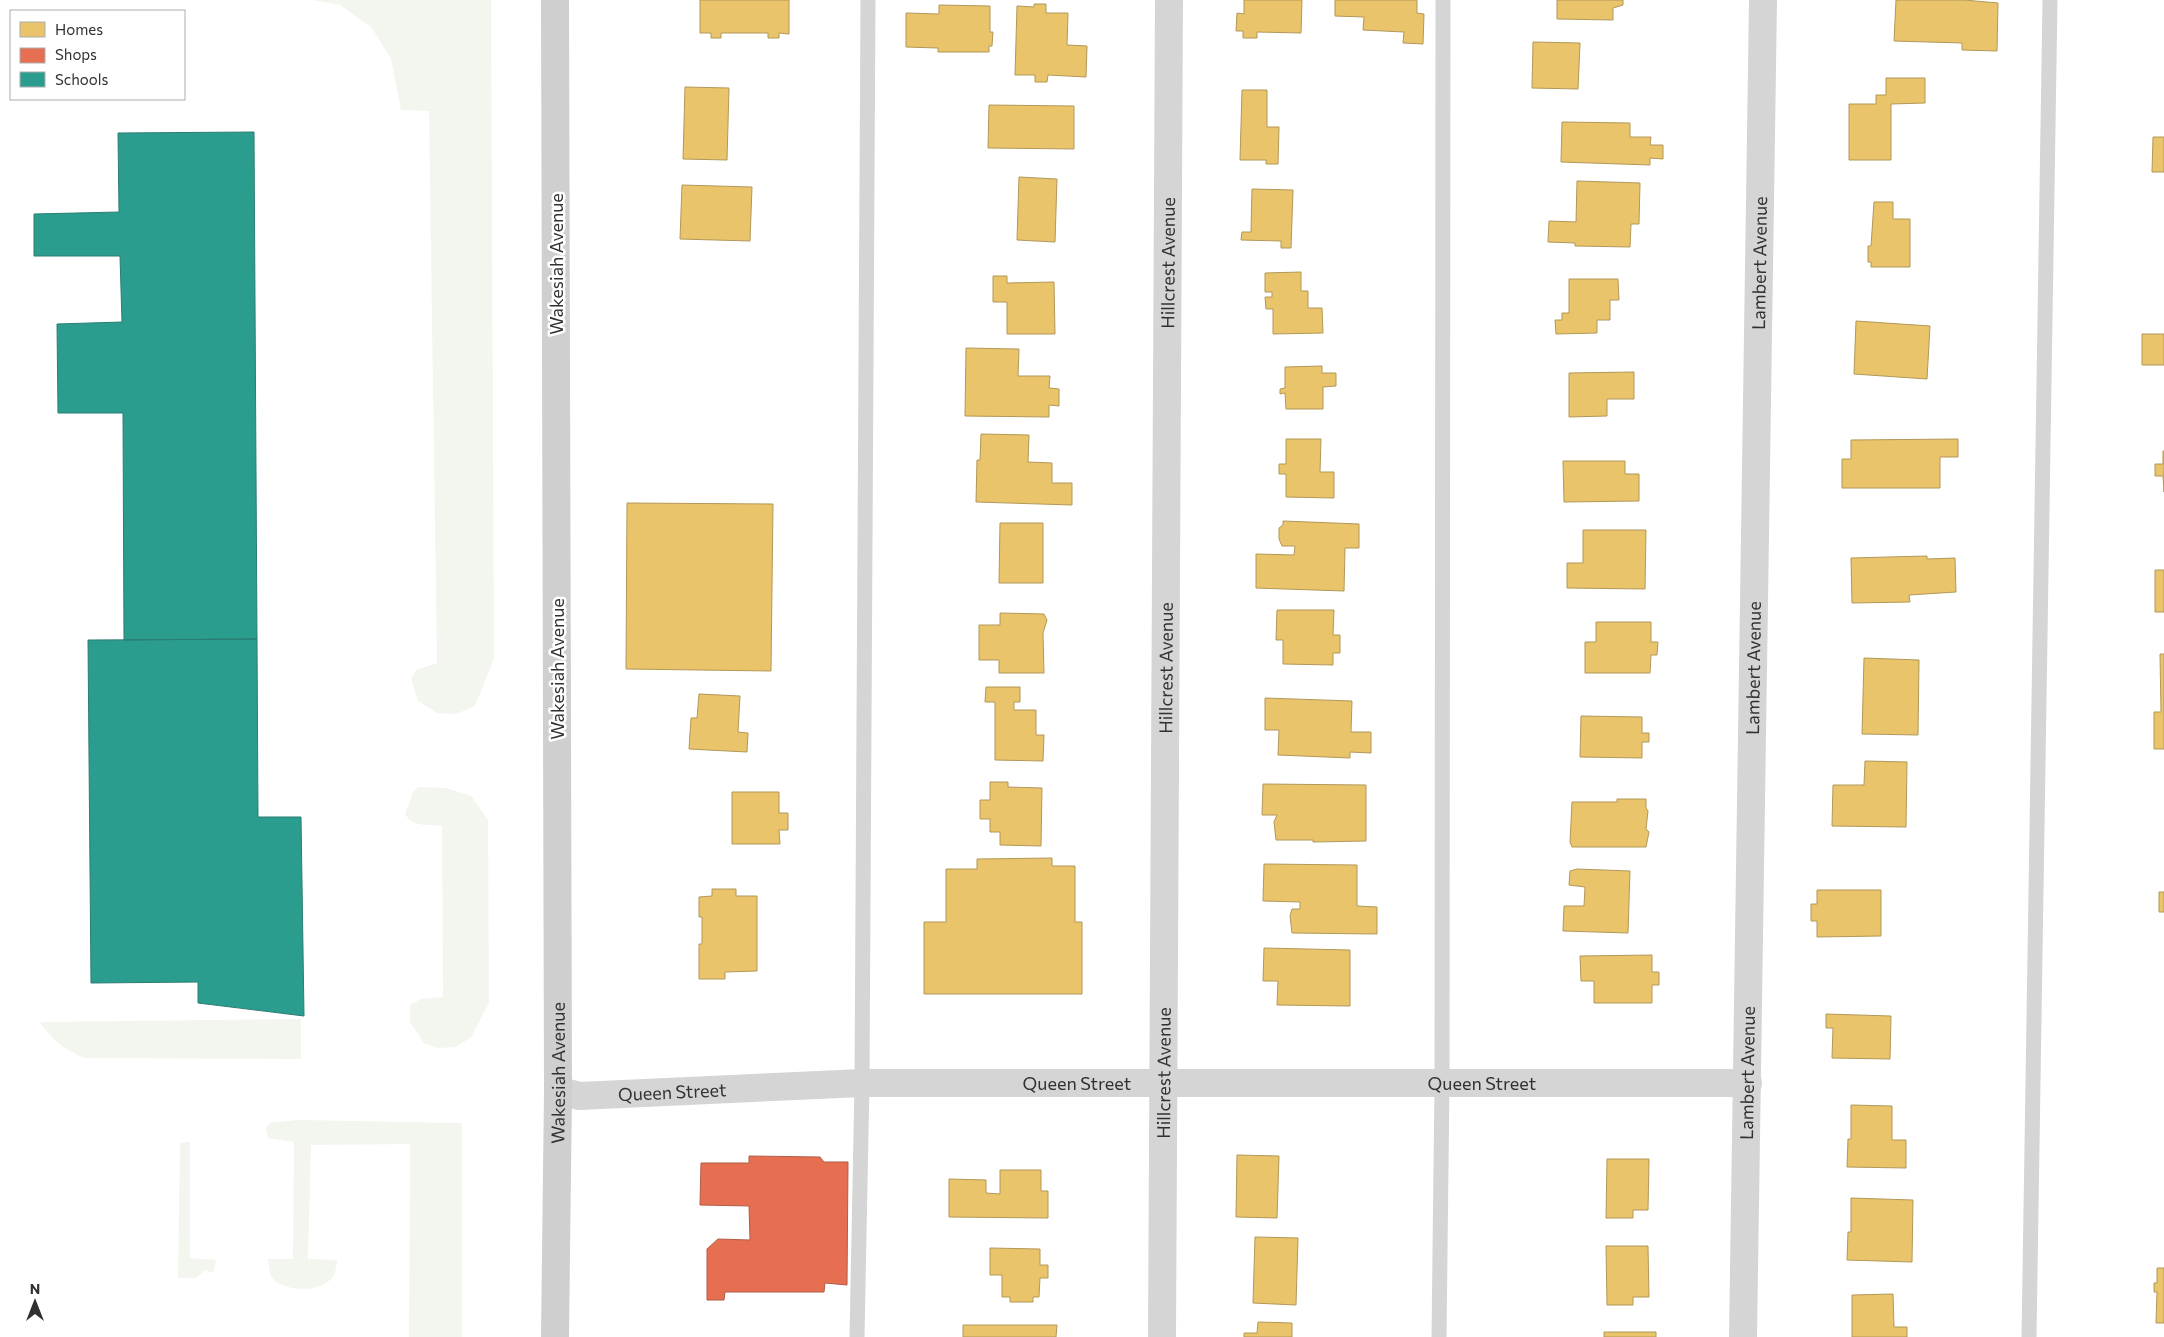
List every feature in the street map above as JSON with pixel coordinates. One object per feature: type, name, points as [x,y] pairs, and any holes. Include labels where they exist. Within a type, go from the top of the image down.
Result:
[{"type":"main road","name":"Wakesiah Avenue","points":[[555,0],[558,1090],[555,1337]]},
{"type":"street","name":"Hillcrest Avenue","points":[[1162,1337],[1165,1083],[1169,0]]},
{"type":"street","name":"Lambert Avenue","points":[[1743,1337],[1763,0]]},
{"type":"street","name":"Queen Street","points":[[558,1090],[579,1096],[862,1083],[1748,1083]]},
{"type":"lane","points":[[858,1337],[862,1083],[868,0]]},
{"type":"lane","points":[[1439,1337],[1442,1083],[1443,0]]},
{"type":"lane","points":[[2030,1337],[2050,0]]},
{"type":"shaded area","points":[[313,0],[491,0],[494,658],[475,706],[456,714],[437,713],[418,701],[411,678],[416,670],[437,663],[429,111],[401,110],[391,59],[372,28],[340,5]]},
{"type":"shaded area","points":[[418,787],[446,788],[471,796],[488,820],[489,1003],[471,1037],[456,1047],[437,1048],[424,1043],[410,1022],[410,1005],[421,999],[443,997],[442,826],[412,822],[405,814],[413,792]]},
{"type":"shaded area","points":[[301,1019],[301,1059],[85,1058],[59,1044],[40,1022]]},
{"type":"shaded area","points":[[297,1120],[462,1123],[462,1337],[409,1337],[410,1144],[311,1145],[308,1259],[338,1260],[335,1272],[329,1281],[314,1288],[306,1289],[281,1285],[273,1279],[268,1259],[293,1259],[294,1142],[268,1138],[266,1128],[270,1123]]},
{"type":"shaded area","points":[[190,1142],[190,1258],[216,1260],[213,1273],[205,1270],[196,1278],[178,1278],[180,1143]]},
{"type":"building: Homes","points":[[700,0],[789,0],[789,34],[779,33],[779,38],[768,38],[768,33],[721,33],[721,38],[711,38],[711,33],[700,33]]},
{"type":"building: Homes","points":[[1244,0],[1302,0],[1301,33],[1257,32],[1257,38],[1243,38],[1243,31],[1236,31],[1237,13],[1244,14]]},
{"type":"building: Homes","points":[[1335,0],[1417,0],[1417,13],[1424,14],[1423,44],[1403,43],[1404,32],[1363,30],[1364,17],[1335,16]]},
{"type":"building: Homes","points":[[1557,0],[1623,0],[1623,5],[1613,8],[1613,20],[1557,19]]},
{"type":"building: Homes","points":[[1896,0],[1964,0],[1998,3],[1997,51],[1962,50],[1962,43],[1894,41]]},
{"type":"building: Homes","points":[[1034,4],[1046,4],[1046,13],[1068,13],[1067,45],[1087,46],[1086,77],[1048,75],[1047,82],[1035,82],[1035,75],[1015,75],[1017,6],[1034,7]]},
{"type":"building: Homes","points":[[939,5],[990,6],[990,32],[993,32],[992,46],[989,46],[989,52],[938,52],[938,48],[906,47],[906,13],[939,14]]},
{"type":"building: Homes","points":[[1533,42],[1580,43],[1578,89],[1532,88]]},
{"type":"building: Homes","points":[[1886,78],[1925,78],[1925,103],[1891,104],[1891,160],[1849,160],[1849,104],[1876,104],[1876,95],[1886,95]]},
{"type":"building: Homes","points":[[685,87],[729,88],[727,160],[683,159]]},
{"type":"building: Homes","points":[[1242,90],[1267,90],[1267,127],[1279,127],[1278,164],[1266,164],[1266,160],[1240,160]]},
{"type":"building: Homes","points":[[989,105],[1074,106],[1074,149],[988,148]]},
{"type":"building: Homes","points":[[1562,122],[1630,123],[1630,137],[1651,137],[1650,145],[1663,145],[1663,159],[1650,158],[1650,165],[1561,162]]},
{"type":"building: Homes","points":[[2153,137],[2164,137],[2164,172],[2152,172]]},
{"type":"building: Homes","points":[[1019,177],[1057,179],[1055,242],[1017,240]]},
{"type":"building: Homes","points":[[1577,181],[1640,183],[1639,224],[1631,224],[1630,247],[1575,246],[1575,243],[1548,242],[1549,221],[1576,222]]},
{"type":"building: Homes","points":[[682,185],[752,187],[750,241],[680,239]]},
{"type":"building: Homes","points":[[1252,189],[1293,190],[1291,248],[1281,248],[1281,241],[1241,240],[1242,232],[1251,232]]},
{"type":"building: Homes","points":[[1874,202],[1893,202],[1893,219],[1910,219],[1910,267],[1871,267],[1871,262],[1868,262],[1868,246],[1871,246]]},
{"type":"building: Homes","points":[[1301,272],[1301,291],[1308,291],[1308,308],[1322,308],[1323,333],[1273,334],[1273,309],[1266,309],[1265,297],[1272,297],[1272,292],[1265,292],[1265,273]]},
{"type":"building: Homes","points":[[993,276],[1007,276],[1007,283],[1054,282],[1055,334],[1007,334],[1007,302],[993,302]]},
{"type":"building: Homes","points":[[1569,279],[1618,279],[1619,300],[1610,300],[1610,320],[1597,320],[1597,333],[1556,334],[1555,320],[1562,320],[1562,313],[1569,313]]},
{"type":"building: Homes","points":[[1856,321],[1930,326],[1927,379],[1854,374]]},
{"type":"building: Homes","points":[[2142,334],[2164,334],[2164,365],[2142,365]]},
{"type":"building: Homes","points":[[966,348],[1019,349],[1018,376],[1050,376],[1049,388],[1059,389],[1059,406],[1049,405],[1049,417],[965,416]]},
{"type":"building: Homes","points":[[1322,366],[1322,373],[1336,373],[1336,386],[1323,387],[1323,409],[1286,409],[1285,393],[1280,394],[1280,389],[1285,388],[1285,367]]},
{"type":"building: Homes","points":[[1634,372],[1634,399],[1607,399],[1607,416],[1569,417],[1569,373]]},
{"type":"building: Homes","points":[[981,434],[1029,435],[1028,462],[1052,463],[1052,483],[1072,483],[1072,505],[976,502],[977,460],[980,460]]},
{"type":"building: Homes","points":[[1286,439],[1321,439],[1320,472],[1334,472],[1334,498],[1286,497],[1286,474],[1279,474],[1279,464],[1286,464]]},
{"type":"building: Homes","points":[[1958,439],[1958,457],[1940,457],[1940,488],[1842,488],[1842,459],[1851,459],[1851,440]]},
{"type":"building: Homes","points":[[2163,451],[2164,492],[2163,476],[2155,476],[2155,464],[2163,464]]},
{"type":"building: Homes","points":[[1563,461],[1625,461],[1625,474],[1639,474],[1639,501],[1564,502]]},
{"type":"building: Homes","points":[[627,503],[773,504],[771,671],[626,669]]},
{"type":"building: Homes","points":[[1283,521],[1359,524],[1359,548],[1345,548],[1344,591],[1256,588],[1256,554],[1294,555],[1295,546],[1282,546],[1279,539],[1279,528],[1283,525]]},
{"type":"building: Homes","points":[[1000,523],[1043,523],[1043,583],[999,583]]},
{"type":"building: Homes","points":[[1583,530],[1646,530],[1645,589],[1567,588],[1567,563],[1583,563]]},
{"type":"building: Homes","points":[[1927,556],[1927,559],[1955,558],[1956,592],[1909,595],[1910,602],[1852,603],[1851,558]]},
{"type":"building: Homes","points":[[2155,570],[2164,570],[2164,612],[2155,612]]},
{"type":"building: Homes","points":[[1277,610],[1334,610],[1333,635],[1340,635],[1340,653],[1333,653],[1333,665],[1283,664],[1283,640],[1276,640]]},
{"type":"building: Homes","points":[[1000,613],[1044,614],[1047,620],[1043,633],[1044,673],[999,673],[999,660],[979,660],[979,625],[1000,625]]},
{"type":"building: Homes","points":[[1596,622],[1651,622],[1651,642],[1658,642],[1657,655],[1651,655],[1650,673],[1585,673],[1585,642],[1596,642]]},
{"type":"building: Homes","points":[[2160,654],[2164,654],[2164,749],[2154,749],[2154,712],[2161,712]]},
{"type":"building: Homes","points":[[1864,658],[1919,660],[1918,735],[1862,734]]},
{"type":"building: Homes","points":[[986,687],[1020,687],[1020,702],[1014,702],[1014,710],[1036,710],[1036,735],[1044,735],[1043,761],[995,760],[995,702],[985,702]]},
{"type":"building: Homes","points":[[699,694],[740,696],[738,732],[748,733],[747,752],[689,749],[691,718],[697,718]]},
{"type":"building: Homes","points":[[1265,698],[1352,701],[1351,732],[1371,732],[1371,753],[1350,752],[1350,758],[1278,755],[1279,730],[1265,730]]},
{"type":"building: Homes","points":[[1581,716],[1642,717],[1642,733],[1649,733],[1649,742],[1642,742],[1642,758],[1580,757]]},
{"type":"building: Homes","points":[[1865,761],[1907,762],[1906,827],[1832,826],[1833,785],[1864,785]]},
{"type":"building: Homes","points":[[990,782],[1008,782],[1008,787],[1042,788],[1041,846],[1000,845],[1000,832],[990,832],[990,819],[980,819],[980,800],[990,800]]},
{"type":"building: Homes","points":[[1263,784],[1366,785],[1366,841],[1313,842],[1313,840],[1276,840],[1274,822],[1277,815],[1262,815]]},
{"type":"building: Homes","points":[[732,792],[779,792],[779,813],[788,813],[788,830],[779,830],[780,844],[732,844]]},
{"type":"building: Homes","points":[[1617,799],[1646,799],[1648,811],[1646,829],[1649,832],[1646,847],[1572,847],[1570,842],[1572,802],[1617,802]]},
{"type":"building: Homes","points":[[1052,858],[1052,866],[1075,866],[1075,922],[1082,922],[1082,994],[924,994],[924,922],[946,922],[946,869],[977,869],[977,859]]},
{"type":"building: Homes","points":[[1264,864],[1357,865],[1357,906],[1377,907],[1377,934],[1292,933],[1290,916],[1292,909],[1300,909],[1300,902],[1263,901]]},
{"type":"building: Homes","points":[[1577,869],[1630,871],[1628,933],[1563,931],[1564,906],[1584,906],[1585,887],[1569,885],[1570,871]]},
{"type":"building: Homes","points":[[712,889],[736,889],[736,896],[757,896],[757,971],[725,972],[725,979],[699,979],[699,944],[702,944],[702,917],[699,917],[699,897],[712,896]]},
{"type":"building: Homes","points":[[1817,890],[1881,890],[1881,936],[1817,937],[1817,921],[1811,921],[1811,904],[1817,904]]},
{"type":"building: Homes","points":[[2159,892],[2164,892],[2164,912],[2159,912]]},
{"type":"building: Homes","points":[[1264,948],[1350,950],[1350,1006],[1277,1005],[1278,981],[1263,981]]},
{"type":"building: Homes","points":[[1652,955],[1652,972],[1659,972],[1659,985],[1652,985],[1652,1003],[1594,1003],[1594,981],[1581,981],[1580,956]]},
{"type":"building: Homes","points":[[1826,1014],[1891,1016],[1890,1059],[1832,1058],[1833,1028],[1826,1028]]},
{"type":"building: Homes","points":[[1851,1105],[1892,1106],[1892,1140],[1906,1140],[1906,1168],[1847,1167],[1848,1139],[1851,1139]]},
{"type":"building: Homes","points":[[1237,1155],[1279,1156],[1277,1218],[1236,1217]]},
{"type":"building: Homes","points":[[1607,1159],[1649,1159],[1648,1210],[1633,1210],[1633,1218],[1606,1218]]},
{"type":"building: Homes","points":[[1000,1170],[1041,1170],[1041,1191],[1048,1191],[1048,1218],[949,1217],[949,1179],[986,1180],[986,1193],[1000,1194]]},
{"type":"building: Homes","points":[[1851,1198],[1913,1200],[1912,1262],[1847,1260],[1848,1232],[1851,1232]]},
{"type":"building: Homes","points":[[1255,1237],[1298,1238],[1296,1305],[1253,1303]]},
{"type":"building: Homes","points":[[1606,1246],[1648,1246],[1649,1297],[1633,1297],[1633,1305],[1607,1305]]},
{"type":"building: Homes","points":[[990,1248],[1040,1249],[1040,1265],[1048,1265],[1048,1278],[1040,1278],[1039,1297],[1033,1297],[1033,1302],[1010,1302],[1010,1297],[1002,1297],[1002,1275],[990,1275]]},
{"type":"building: Homes","points":[[2157,1268],[2164,1268],[2164,1323],[2156,1323],[2157,1292],[2154,1292],[2154,1283],[2157,1283]]},
{"type":"building: Homes","points":[[1893,1294],[1894,1327],[1907,1327],[1907,1337],[1852,1337],[1852,1295]]},
{"type":"building: Homes","points":[[1258,1322],[1292,1323],[1292,1337],[1244,1337],[1244,1333],[1257,1333]]},
{"type":"building: Homes","points":[[963,1325],[1057,1325],[1056,1337],[963,1337]]},
{"type":"building: Homes","points":[[1604,1332],[1656,1332],[1656,1337],[1604,1337]]},
{"type":"building: Shops","points":[[749,1156],[820,1157],[824,1162],[848,1162],[847,1285],[825,1283],[824,1292],[725,1292],[724,1300],[707,1300],[707,1249],[718,1239],[750,1240],[749,1206],[700,1205],[701,1163],[749,1163]]},
{"type":"building: Schools","points":[[254,132],[257,639],[124,640],[123,413],[58,413],[57,324],[122,322],[120,256],[34,256],[34,214],[119,212],[118,133]]},
{"type":"building: Schools","points":[[257,639],[258,817],[301,817],[304,1016],[198,1003],[198,982],[91,983],[88,640]]}]
